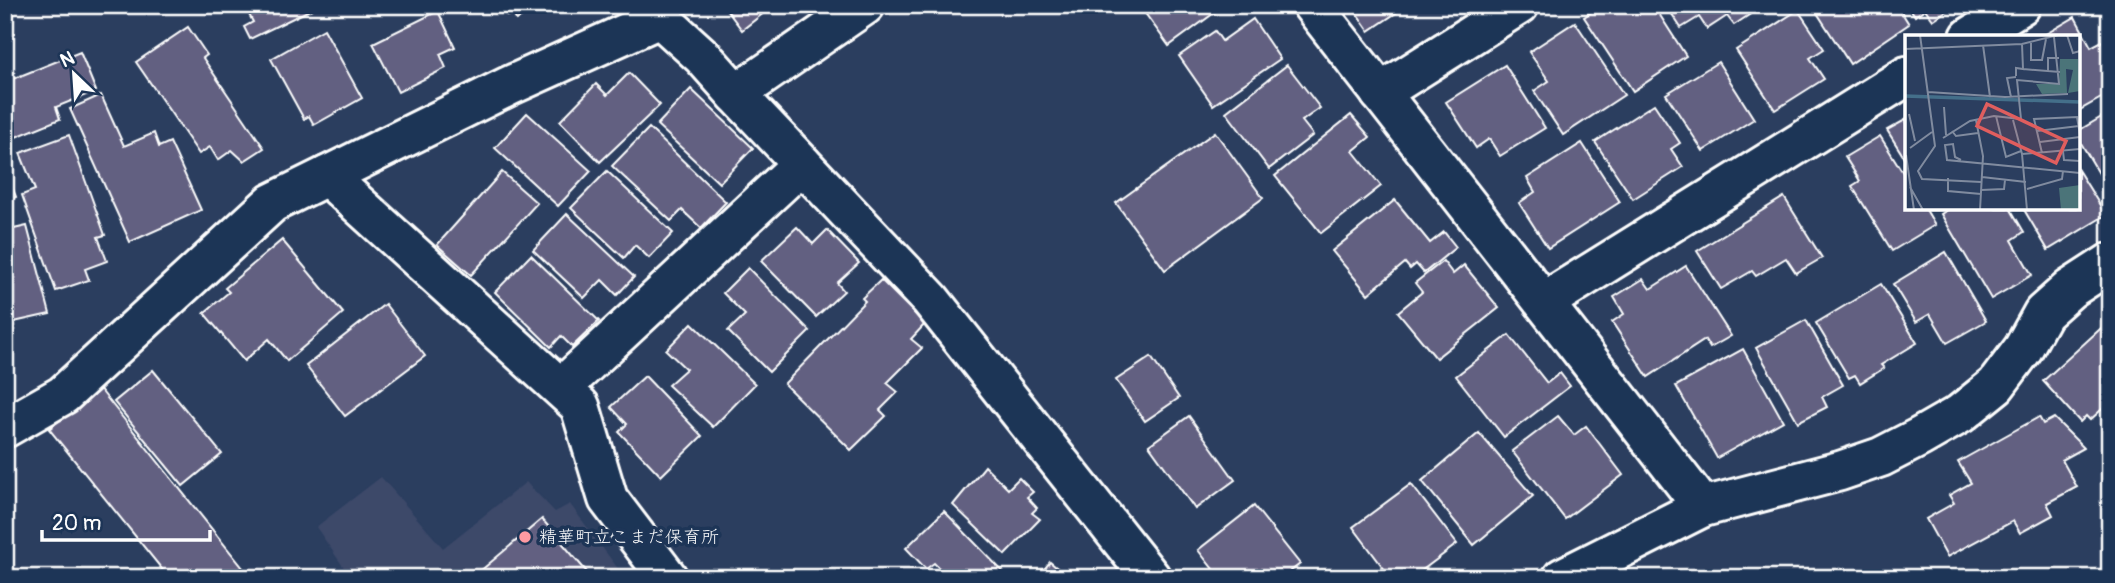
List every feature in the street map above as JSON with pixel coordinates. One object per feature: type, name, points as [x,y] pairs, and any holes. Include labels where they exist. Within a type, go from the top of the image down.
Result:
[{"type":"street","points":[[736,94],[864,5]]},
{"type":"street","points":[[1312,5],[1703,508]]},
{"type":"street","points":[[1380,93],[1519,5]]},
{"type":"street","points":[[1973,35],[2021,5]]},
{"type":"street","points":[[5,428],[63,395],[272,202],[509,86],[660,18],[703,57],[930,299],[1151,578]]},
{"type":"street","points":[[1544,302],[1905,77]]},
{"type":"street","points":[[561,388],[802,164]]},
{"type":"street","points":[[327,176],[580,406],[608,499],[668,578]]},
{"type":"street","points":[[1562,578],[1703,508],[1881,457],[1950,420],[1996,385],[2023,349],[2043,313],[2070,289],[2110,263]]},
{"type":"shaded area","name":"精華町立こまだ保育所","points":[[381,477],[443,548],[526,482],[555,512],[570,504],[625,578],[351,578],[316,527]]},
{"type":"building","points":[[244,5],[320,5],[250,39],[244,27],[253,22]]},
{"type":"building","points":[[502,5],[548,5],[516,20],[513,13],[507,16]]},
{"type":"building","points":[[723,5],[768,5],[770,8],[742,30]]},
{"type":"building","points":[[1139,5],[1225,5],[1169,46]]},
{"type":"building","points":[[1351,5],[1408,5],[1369,31]]},
{"type":"building","points":[[1602,5],[1637,5],[1642,13],[1654,6],[1686,56],[1633,91],[1584,17]]},
{"type":"building","points":[[1666,5],[1751,5],[1755,11],[1734,25],[1727,16],[1707,29],[1699,17],[1681,28]]},
{"type":"building","points":[[1812,5],[1897,5],[1909,24],[1850,64]]},
{"type":"building","points":[[1908,5],[1955,5],[1933,20],[1925,9],[1915,16]]},
{"type":"building","points":[[1798,10],[1824,49],[1810,58],[1824,79],[1775,110],[1736,50]]},
{"type":"building","points":[[438,11],[455,47],[440,54],[446,68],[398,92],[373,43]]},
{"type":"building","points":[[2075,17],[2091,47],[2102,41],[2110,54],[2110,93],[2080,110],[2080,35],[2044,35]]},
{"type":"building","points":[[1253,19],[1280,59],[1213,105],[1179,56],[1215,31],[1222,41]]},
{"type":"building","points":[[1575,22],[1624,95],[1563,135],[1534,91],[1549,81],[1529,52]]},
{"type":"building","points":[[188,27],[207,55],[203,58],[264,148],[244,161],[232,150],[218,160],[210,147],[199,154],[136,62]]},
{"type":"building","points":[[324,29],[362,98],[314,125],[309,116],[304,119],[271,59]]},
{"type":"building","points":[[80,52],[96,91],[56,107],[60,119],[11,139],[5,126],[5,82]]},
{"type":"building","points":[[1718,62],[1754,119],[1703,151],[1666,94]]},
{"type":"building","points":[[1287,65],[1320,108],[1302,121],[1313,135],[1269,169],[1226,112]]},
{"type":"building","points":[[1505,65],[1545,128],[1500,156],[1489,139],[1476,148],[1446,102]]},
{"type":"building","points":[[629,73],[660,105],[600,162],[560,121],[596,84],[607,95]]},
{"type":"building","points":[[691,89],[753,148],[719,183],[657,125]]},
{"type":"building","points":[[101,95],[124,146],[154,133],[159,147],[170,142],[201,210],[130,242],[70,109]]},
{"type":"building","points":[[1654,104],[1680,143],[1671,149],[1683,167],[1633,199],[1595,142]]},
{"type":"building","points":[[2110,112],[2110,192],[2080,141],[2080,130]]},
{"type":"building","points":[[527,113],[591,171],[558,206],[495,148]]},
{"type":"building","points":[[1351,115],[1370,137],[1353,151],[1381,186],[1321,233],[1275,176]]},
{"type":"building","points":[[1905,120],[1905,159],[1887,130]]},
{"type":"building","points":[[649,128],[726,202],[701,228],[682,210],[671,221],[612,166]]},
{"type":"building","points":[[1215,132],[1263,198],[1165,270],[1116,203]]},
{"type":"building","points":[[69,135],[105,235],[98,237],[107,261],[85,269],[89,280],[56,291],[22,195],[35,190],[20,153]]},
{"type":"building","points":[[1880,136],[1905,176],[1905,210],[1926,210],[1935,225],[1892,251],[1852,186],[1860,181],[1845,157]]},
{"type":"building","points":[[1582,143],[1620,202],[1548,248],[1519,203],[1535,192],[1527,178]]},
{"type":"building","points":[[5,169],[16,197],[5,201]]},
{"type":"building","points":[[607,171],[673,233],[649,258],[635,245],[624,258],[571,208]]},
{"type":"building","points":[[502,172],[537,203],[471,275],[437,245]]},
{"type":"building","points":[[2080,173],[2106,215],[2048,250],[2024,210],[2080,210]]},
{"type":"building","points":[[1784,197],[1822,258],[1796,273],[1786,258],[1756,276],[1752,271],[1721,289],[1697,251]]},
{"type":"building","points":[[1395,200],[1430,243],[1444,232],[1456,247],[1424,273],[1416,264],[1410,269],[1405,263],[1368,294],[1332,251]]},
{"type":"building","points":[[1947,210],[2011,210],[2024,232],[2012,240],[2032,275],[1991,299],[1941,214]]},
{"type":"building","points":[[567,214],[634,277],[617,295],[602,280],[584,298],[533,250]]},
{"type":"building","points":[[27,226],[50,314],[5,324],[5,231]]},
{"type":"building","points":[[797,227],[813,244],[827,230],[859,263],[837,283],[844,291],[816,317],[761,261]]},
{"type":"building","points":[[282,240],[343,313],[287,361],[269,339],[244,361],[204,313],[229,292],[225,288]]},
{"type":"building","points":[[1946,252],[1986,321],[1947,343],[1930,314],[1916,322],[1893,284]]},
{"type":"building","points":[[531,255],[599,321],[572,347],[561,336],[551,347],[495,292]]},
{"type":"building","points":[[1443,261],[1453,274],[1464,265],[1499,308],[1436,358],[1398,312],[1422,292],[1415,283]]},
{"type":"building","points":[[1686,266],[1731,336],[1710,348],[1705,340],[1648,377],[1612,322],[1624,314],[1614,297],[1643,279],[1650,289]]},
{"type":"building","points":[[748,268],[810,331],[769,372],[728,331],[745,315],[723,293]]},
{"type":"building","points":[[881,280],[925,324],[911,339],[922,348],[887,383],[898,392],[880,410],[886,416],[851,450],[784,384],[865,301],[862,298]]},
{"type":"building","points":[[1881,284],[1917,343],[1881,365],[1884,368],[1860,383],[1855,375],[1849,378],[1816,323]]},
{"type":"building","points":[[385,304],[425,356],[345,416],[306,366]]},
{"type":"building","points":[[1806,320],[1843,385],[1822,397],[1827,407],[1798,422],[1756,348]]},
{"type":"building","points":[[2110,320],[2110,402],[2090,420],[2086,416],[2080,422],[2043,381]]},
{"type":"building","points":[[692,323],[755,384],[713,427],[668,385],[686,369],[666,350]]},
{"type":"building","points":[[1509,335],[1547,383],[1560,373],[1570,386],[1504,437],[1456,376]]},
{"type":"building","points":[[1743,349],[1783,421],[1717,458],[1676,386]]},
{"type":"building","points":[[1151,357],[1179,398],[1145,421],[1116,380]]},
{"type":"building","points":[[153,370],[222,454],[183,486],[114,402]]},
{"type":"building","points":[[645,376],[702,436],[661,476],[619,432],[627,424],[611,407]]},
{"type":"building","points":[[99,388],[251,578],[169,578],[49,429]]},
{"type":"building","points":[[1189,416],[1235,480],[1195,509],[1149,445]]},
{"type":"building","points":[[1558,416],[1574,435],[1586,426],[1623,475],[1565,519],[1512,451]]},
{"type":"building","points":[[2039,417],[2043,424],[2054,418],[2084,448],[2062,460],[2077,487],[2047,503],[2053,515],[2020,533],[2013,521],[1947,557],[1926,519],[1954,503],[1949,495],[1971,483],[1958,462]]},
{"type":"building","points":[[1479,433],[1533,496],[1474,545],[1422,481]]},
{"type":"building","points":[[985,466],[1008,489],[1019,478],[1033,492],[1027,497],[1037,508],[1032,513],[1040,519],[1005,555],[953,505]]},
{"type":"building","points":[[1411,484],[1457,544],[1412,578],[1391,578],[1353,527]]},
{"type":"building","points":[[1254,506],[1300,564],[1282,578],[1220,578],[1198,550]]},
{"type":"building","points":[[944,511],[1009,578],[949,578],[934,563],[926,569],[906,548]]},
{"type":"building","points":[[542,519],[592,578],[472,578]]},
{"type":"building","points":[[1050,562],[1063,573],[1059,578],[1037,578]]},
{"type":"place","name":"精華町立こまだ保育所","points":[[525,537]]}]
